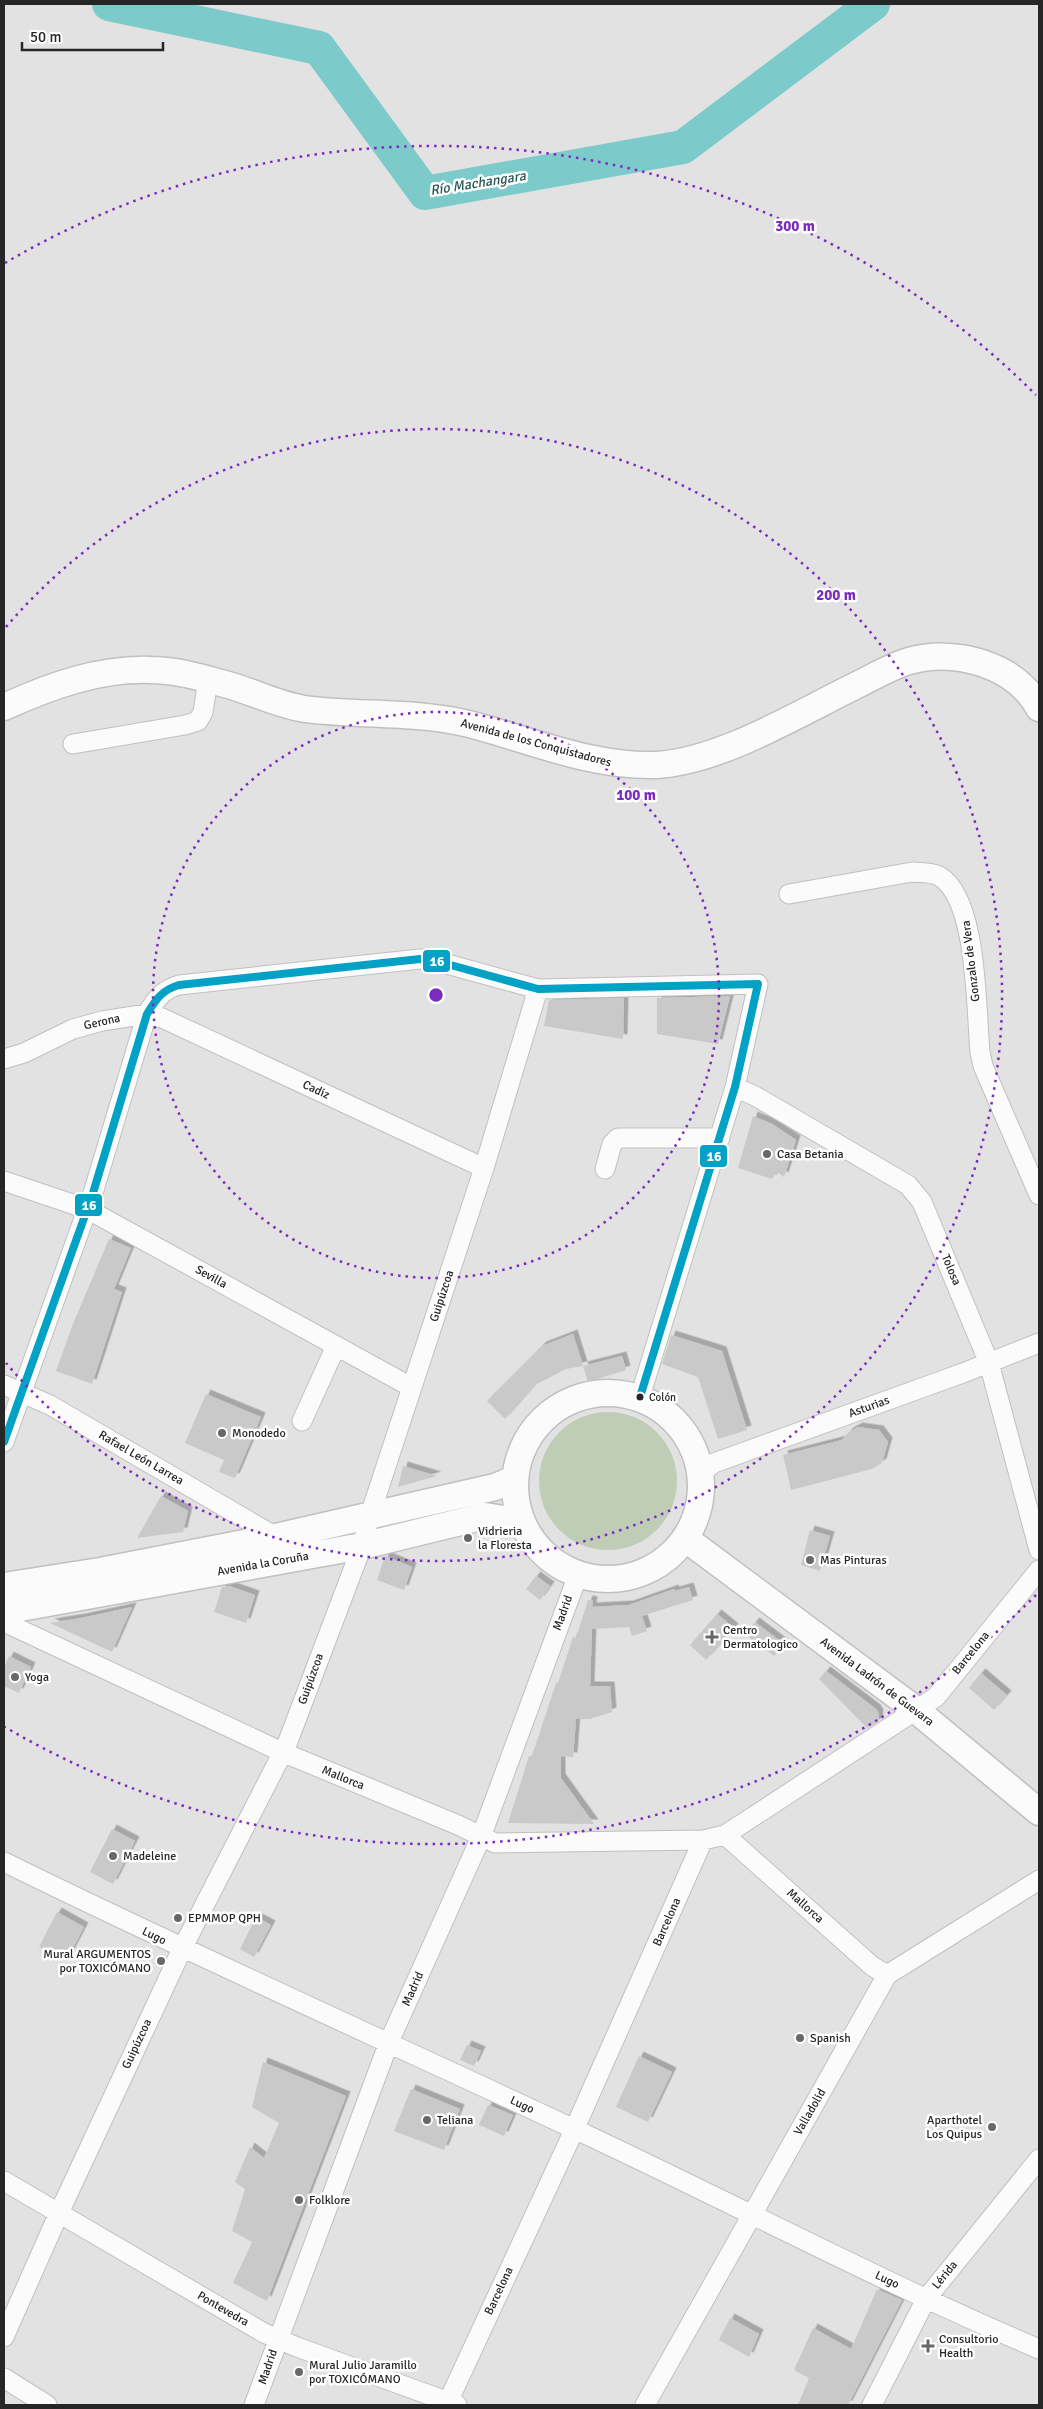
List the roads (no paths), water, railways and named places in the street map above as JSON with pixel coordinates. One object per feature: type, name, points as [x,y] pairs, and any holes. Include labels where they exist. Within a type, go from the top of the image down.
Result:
[{"type":"main road","name":"Avenida de los Conquistadores","points":[[4,708],[55,686],[89,676],[126,670],[154,670],[208,680],[300,708],[434,719],[467,724],[594,761],[629,766],[670,763],[697,758],[726,749],[909,661],[942,656],[977,660],[1011,677],[1039,708]]},
{"type":"main road","points":[[615,1392],[640,1398],[669,1414],[690,1441],[701,1473],[701,1498],[696,1521],[686,1539],[662,1564],[636,1576],[607,1581],[578,1575],[544,1555],[522,1522],[515,1498],[514,1478],[518,1462],[529,1436],[545,1416],[566,1402],[590,1393],[615,1392]]},
{"type":"main road","name":"Avenida la Coruña","points":[[4,1586],[100,1571],[276,1537],[496,1487],[514,1478]]},
{"type":"main road","name":"Avenida la Coruña","points":[[4,1611],[362,1546],[485,1516],[522,1522]]},
{"type":"main road","name":"Avenida Ladrón de Guevara","points":[[686,1539],[916,1710],[1039,1812]]},
{"type":"street","points":[[74,744],[185,725],[198,720],[204,712],[208,680]]},
{"type":"street","name":"Gonzalo de Vera","points":[[788,894],[912,872],[929,873],[939,876],[949,884],[961,905],[969,928],[983,1066],[1039,1195]]},
{"type":"street","points":[[4,1442],[12,1388],[88,1209],[146,1014],[159,995],[167,989],[179,985],[319,972],[405,960],[436,961],[538,989],[758,984],[735,1087],[640,1398]]},
{"type":"street","name":"Guipúzcoa","points":[[4,2337],[59,2212],[182,1949],[287,1744],[362,1546],[411,1387],[484,1168],[538,989]]},
{"type":"street","name":"Gerona","points":[[4,1059],[24,1053],[73,1029],[146,1014]]},
{"type":"street","name":"Cadiz","points":[[146,1014],[162,1018],[484,1168]]},
{"type":"street","name":"Tolosa","points":[[735,1087],[755,1096],[908,1185],[928,1214],[990,1362],[1039,1550]]},
{"type":"street","points":[[605,1168],[612,1144],[622,1137],[720,1138]]},
{"type":"street","name":"Sevilla","points":[[4,1181],[88,1209],[411,1387]]},
{"type":"street","name":"Asturias","points":[[701,1473],[714,1463],[1039,1343]]},
{"type":"street","points":[[302,1421],[336,1346]]},
{"type":"street","name":"Rafael León Larrea","points":[[12,1388],[50,1405],[276,1537]]},
{"type":"street","name":"Barcelona","points":[[452,2403],[704,1840],[725,1835],[936,1697],[1039,1570]]},
{"type":"street","name":"Madrid","points":[[254,2405],[389,2042],[481,1837],[578,1575]]},
{"type":"street","name":"Mallorca","points":[[4,1622],[282,1752],[458,1825],[495,1843],[704,1840]]},
{"type":"street","name":"Mallorca","points":[[725,1835],[872,1966],[886,1975]]},
{"type":"street","name":"Lugo","points":[[4,1862],[182,1949],[389,2042],[926,2298],[1037,2346]]},
{"type":"street","name":"Valladolid","points":[[645,2405],[886,1975],[1039,1880]]},
{"type":"street","name":"Lérida","points":[[872,2405],[926,2298],[1039,2159]]},
{"type":"street","name":"Pontevedra","points":[[4,2181],[278,2339],[452,2403]]},
{"type":"street","points":[[4,2378],[47,2405]]},
{"type":"waterway","name":"Río Machangara","points":[[109,4],[319,48],[425,193],[683,147],[873,4]]},
{"type":"place","name":"Casa Betania","points":[[767,1154]]},
{"type":"place","name":"Colón","points":[[640,1397]]},
{"type":"place","name":"Monodedo","points":[[222,1433]]},
{"type":"place","name":"Vidrieria la Floresta","points":[[468,1538]]},
{"type":"place","name":"Mas Pinturas","points":[[810,1560]]},
{"type":"place","name":"Centro Dermatologico","points":[[712,1637]]},
{"type":"place","name":"Yoga","points":[[15,1677]]},
{"type":"place","name":"Madeleine","points":[[113,1856]]},
{"type":"place","name":"EPMMOP QPH","points":[[178,1918]]},
{"type":"place","name":"Mural ARGUMENTOS por TOXICÓMANO","points":[[161,1961]]},
{"type":"place","name":"Spanish","points":[[800,2038]]},
{"type":"place","name":"Teliana","points":[[427,2120]]},
{"type":"place","name":"Aparthotel Los Quipus","points":[[992,2127]]},
{"type":"place","name":"Folklore","points":[[299,2200]]},
{"type":"place","name":"Consultorio Health","points":[[928,2346]]},
{"type":"place","name":"Mural Julio Jaramillo por TOXICÓMANO","points":[[299,2372]]}]
